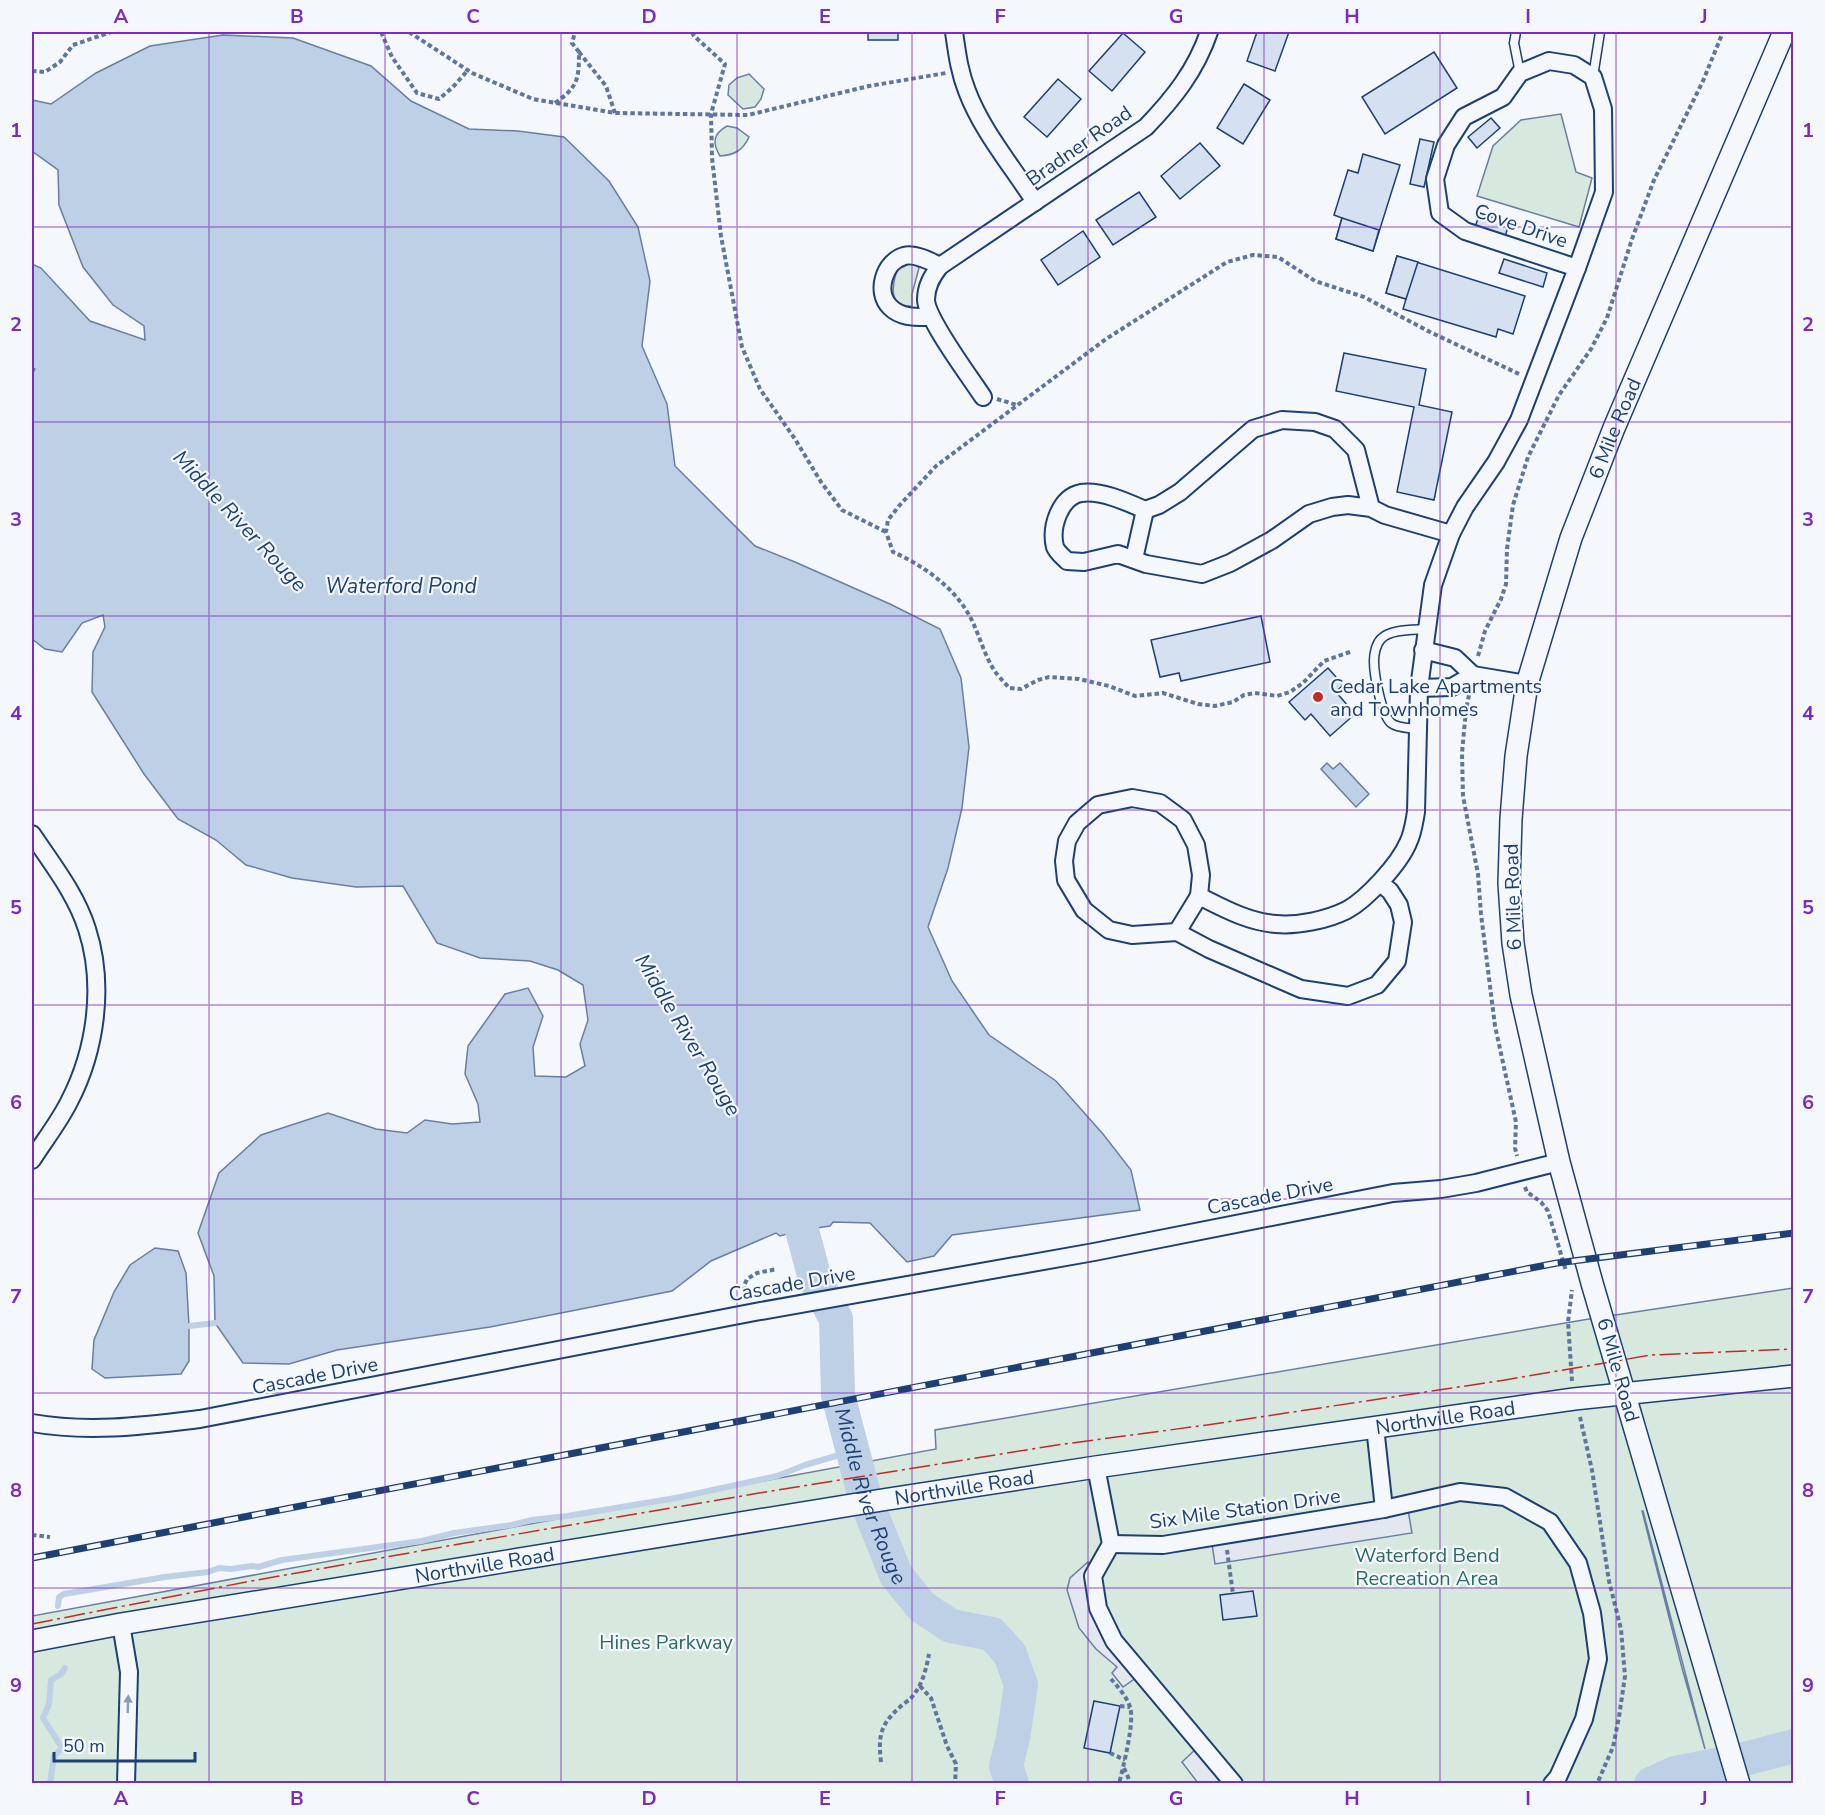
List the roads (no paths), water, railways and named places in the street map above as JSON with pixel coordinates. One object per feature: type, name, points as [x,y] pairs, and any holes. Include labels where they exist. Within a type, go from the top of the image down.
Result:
[{"type":"street","points":[[954,32],[960,71],[968,93],[983,123],[1035,202]]},
{"type":"street","name":"Bradner Road","points":[[982,397],[930,317],[926,299],[928,284],[940,266],[1146,127],[1183,85],[1209,32]]},
{"type":"street","name":"6 Mile Road","points":[[1739,1784],[1558,1162],[1521,995],[1513,943],[1509,882],[1516,756],[1527,684],[1571,538],[1614,428],[1784,32]]},
{"type":"street","points":[[1520,73],[1549,61],[1574,65],[1593,77]]},
{"type":"street","name":"Cove Drive","points":[[1520,73],[1503,97],[1464,117],[1446,145],[1435,179],[1440,213],[1465,231],[1577,268]]},
{"type":"street","name":"Cove Drive","points":[[1199,896],[1242,917],[1276,924],[1309,923],[1347,910],[1380,884],[1402,855],[1412,833],[1416,812],[1419,688],[1433,585],[1451,534],[1465,507],[1496,462],[1519,420],[1604,192],[1602,109],[1593,77]]},
{"type":"street","points":[[930,317],[900,314],[889,306],[882,293],[885,274],[892,262],[906,255],[923,258],[940,266]]},
{"type":"street","points":[[1371,508],[1356,450],[1335,429],[1315,422],[1282,420],[1253,429],[1180,492],[1159,505],[1145,510],[1112,496],[1083,493],[1070,497],[1057,514],[1053,533],[1056,549],[1067,561],[1084,562],[1118,554],[1146,564],[1202,574],[1230,563],[1272,540],[1309,514],[1332,507],[1348,505],[1371,508],[1385,515],[1451,534]]},
{"type":"street","points":[[1134,559],[1145,510]]},
{"type":"street","points":[[1423,650],[1455,658],[1473,675],[1527,684]]},
{"type":"street","points":[[1419,688],[1452,687],[1473,675]]},
{"type":"street","points":[[1177,932],[1199,896],[1201,875],[1196,845],[1183,820],[1160,803],[1132,798],[1098,805],[1077,823],[1067,841],[1064,861],[1066,880],[1084,910],[1109,930],[1132,935],[1177,932],[1209,949],[1300,988],[1348,996],[1377,985],[1397,961],[1403,922],[1399,905],[1390,891],[1380,884]]},
{"type":"street","points":[[32,834],[66,884],[86,927],[95,961],[96,991],[93,1030],[83,1070],[69,1103],[32,1160]]},
{"type":"street","name":"Cascade Drive","points":[[32,1423],[54,1427],[109,1429],[200,1419],[797,1304],[1094,1252],[1393,1193],[1476,1183],[1558,1162]]},
{"type":"street","name":"Northville Road","points":[[32,1641],[121,1624],[1096,1467],[1574,1399],[1794,1376]]},
{"type":"street","points":[[1375,1427],[1384,1509]]},
{"type":"street","points":[[1096,1467],[1111,1544],[1094,1576],[1098,1608],[1114,1641],[1234,1784]]},
{"type":"street","name":"Six Mile Station Drive","points":[[1111,1544],[1162,1545],[1384,1509],[1460,1492],[1505,1497],[1550,1522],[1578,1563],[1592,1613],[1598,1659],[1584,1719],[1558,1777],[1552,1784]]},
{"type":"street","points":[[121,1624],[129,1672],[126,1784]]},
{"type":"lane","points":[[1516,32],[1514,43],[1520,73]]},
{"type":"lane","points":[[1593,77],[1600,32]]},
{"type":"lane","points":[[1418,729],[1393,724],[1385,716],[1379,695],[1374,660],[1382,637],[1395,632],[1426,629]]},
{"type":"water","name":"Waterford Pond","points":[[223,35],[293,38],[371,66],[411,101],[469,129],[518,131],[564,137],[609,181],[638,227],[650,281],[642,346],[667,404],[675,466],[755,546],[890,604],[940,629],[961,678],[969,747],[962,808],[948,868],[928,927],[952,981],[989,1035],[1056,1081],[1131,1170],[1140,1210],[952,1235],[934,1256],[907,1262],[870,1223],[833,1222],[830,1226],[780,1236],[776,1233],[711,1261],[672,1291],[490,1327],[337,1350],[289,1364],[243,1363],[215,1323],[214,1276],[198,1233],[219,1173],[261,1135],[328,1113],[376,1129],[407,1133],[425,1120],[452,1124],[480,1122],[478,1104],[465,1074],[468,1046],[505,994],[528,988],[543,1016],[533,1047],[535,1076],[566,1077],[585,1066],[580,1044],[588,1020],[583,985],[558,970],[530,961],[480,958],[437,943],[403,886],[356,887],[292,878],[246,865],[216,840],[178,819],[144,774],[92,692],[93,652],[105,627],[103,615],[82,623],[62,652],[45,649],[32,639],[32,375],[35,369],[32,367],[32,264],[41,268],[90,321],[145,340],[144,326],[113,305],[83,267],[59,205],[58,170],[32,151],[32,100],[51,104],[96,73],[150,46]]},
{"type":"water","points":[[1327,763],[1333,769],[1340,763],[1369,794],[1356,807],[1321,769]]},
{"type":"water","points":[[155,1248],[178,1251],[186,1273],[189,1361],[181,1374],[105,1378],[92,1369],[94,1340],[114,1292],[130,1265]]},
{"type":"waterway","name":"Middle River Rouge","points":[[802,1230],[815,1279],[836,1319],[838,1395],[865,1498],[896,1575],[922,1607],[951,1626],[992,1634],[1010,1654],[1021,1685],[1006,1766],[1012,1784]]},
{"type":"waterway","points":[[189,1326],[215,1323]]},
{"type":"waterway","points":[[58,1606],[59,1597],[64,1594],[208,1572],[219,1568],[258,1567],[282,1560],[422,1541],[454,1533],[676,1498],[777,1476],[853,1451]]},
{"type":"waterway","points":[[50,1784],[54,1756],[62,1748],[43,1718],[49,1704],[51,1680],[61,1674],[65,1668]]},
{"type":"waterway","name":"Middle River Rouge","points":[[1651,1784],[1675,1773],[1737,1761],[1794,1746]]},
{"type":"railway","points":[[32,1558],[1557,1263],[1794,1233]]},
{"type":"place","name":"Cedar Lake Apartments and Townhomes","points":[[1318,697]]},
{"type":"park label","name":"Waterford Bend Recreation Area","points":[[1427,1566]]},
{"type":"park label","name":"Hines Parkway","points":[[666,1642]]}]
